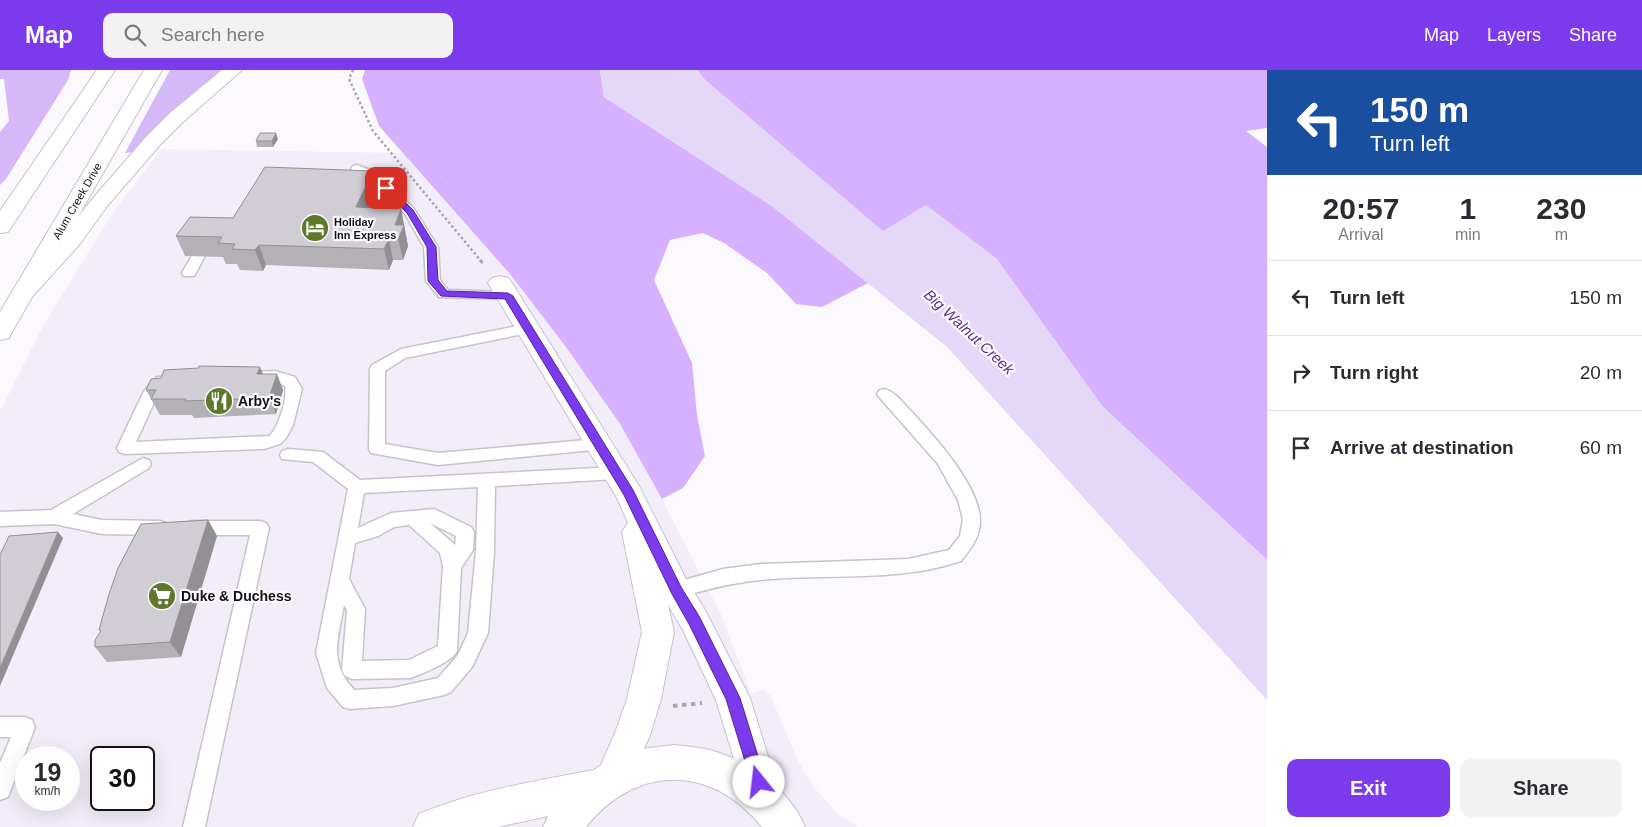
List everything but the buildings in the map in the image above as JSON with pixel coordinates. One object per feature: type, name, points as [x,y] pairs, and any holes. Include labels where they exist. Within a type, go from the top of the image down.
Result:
[{"type":"main road","points":[[0,227],[106,70]]},
{"type":"main road","name":"Alum Creek Drive","points":[[0,332],[153,70]]},
{"type":"main road","points":[[23,293],[71,240],[153,141],[177,117],[233,70]]},
{"type":"main road","points":[[504,290],[622,483],[664,594],[694,620],[733,698],[763,798]]},
{"type":"main road","points":[[562,827],[573,810],[605,782],[632,735],[644,699],[664,594]]},
{"type":"main road","points":[[432,827],[514,804],[605,782],[651,763],[690,763],[729,775],[763,798],[786,827]]},
{"type":"lane","points":[[357,169],[374,176],[410,212],[431,247],[433,281],[444,294],[504,290]]},
{"type":"lane","points":[[188,273],[213,230]]},
{"type":"lane","points":[[528,329],[401,354],[377,369],[377,449],[438,460],[598,445]]},
{"type":"lane","points":[[275,376],[285,377],[294,385],[296,393],[283,431],[275,439],[264,443],[125,448],[152,391],[162,380],[275,376]]},
{"type":"lane","points":[[664,594],[723,577],[762,572],[908,567],[955,556],[969,537],[971,509],[952,470],[925,437],[885,394]]},
{"type":"lane","points":[[288,455],[317,456],[357,486],[487,480],[622,483]]},
{"type":"lane","points":[[54,517],[143,464]]},
{"type":"lane","points":[[357,486],[326,653],[334,682],[350,700],[393,697],[444,686],[466,661],[478,633],[485,552],[487,480]]},
{"type":"lane","points":[[348,538],[372,531],[391,520],[434,516],[465,532],[464,550],[452,566]]},
{"type":"lane","points":[[0,520],[54,517],[102,527],[260,528],[194,827]]},
{"type":"lane","points":[[340,580],[356,609],[352,670],[411,669],[448,651],[452,566],[448,549],[411,518]]},
{"type":"lane","points":[[0,726],[25,727],[0,789]]},
{"type":"path","points":[[353,70],[349,79],[373,131],[504,290]]},
{"type":"path","points":[[669,706],[705,703]]},
{"type":"shaded area","points":[[0,70],[71,70],[68,80],[6,179],[0,185],[0,132],[9,121],[4,79],[0,79]]},
{"type":"shaded area","points":[[170,70],[223,70],[134,152],[125,153]]},
{"type":"shaded area","points":[[365,70],[600,70],[604,97],[772,206],[868,283],[822,307],[796,304],[767,273],[724,243],[703,233],[670,240],[654,280],[692,363],[697,415],[705,456],[683,488],[662,499],[620,424],[566,347],[510,274],[379,126],[362,79]]},
{"type":"shaded area","points":[[697,70],[1267,70],[1267,128],[1246,131],[1267,147],[1267,560],[1102,406],[996,258],[883,232],[704,79]]},
{"type":"shaded area","points":[[161,149],[402,153],[510,274],[566,347],[620,424],[662,499],[720,612],[751,693],[763,690],[771,696],[796,757],[812,785],[838,814],[859,827],[0,827],[0,411],[44,324],[112,214]]},
{"type":"water","name":"Big Walnut Creek","points":[[600,70],[697,70],[704,79],[883,231],[926,205],[996,258],[1102,406],[1267,560],[1267,700],[947,347],[772,206],[604,97]]},
{"type":"place","name":"Holiday Inn Express","points":[[315,228]]},
{"type":"place","name":"Arby's","points":[[219,401]]},
{"type":"place","name":"Duke & Duchess","points":[[162,596]]},
{"type":"route","points":[[386,188],[410,212],[431,247],[433,281],[444,294],[508,296],[629,494],[676,590],[694,620],[733,698],[759,782]]}]
